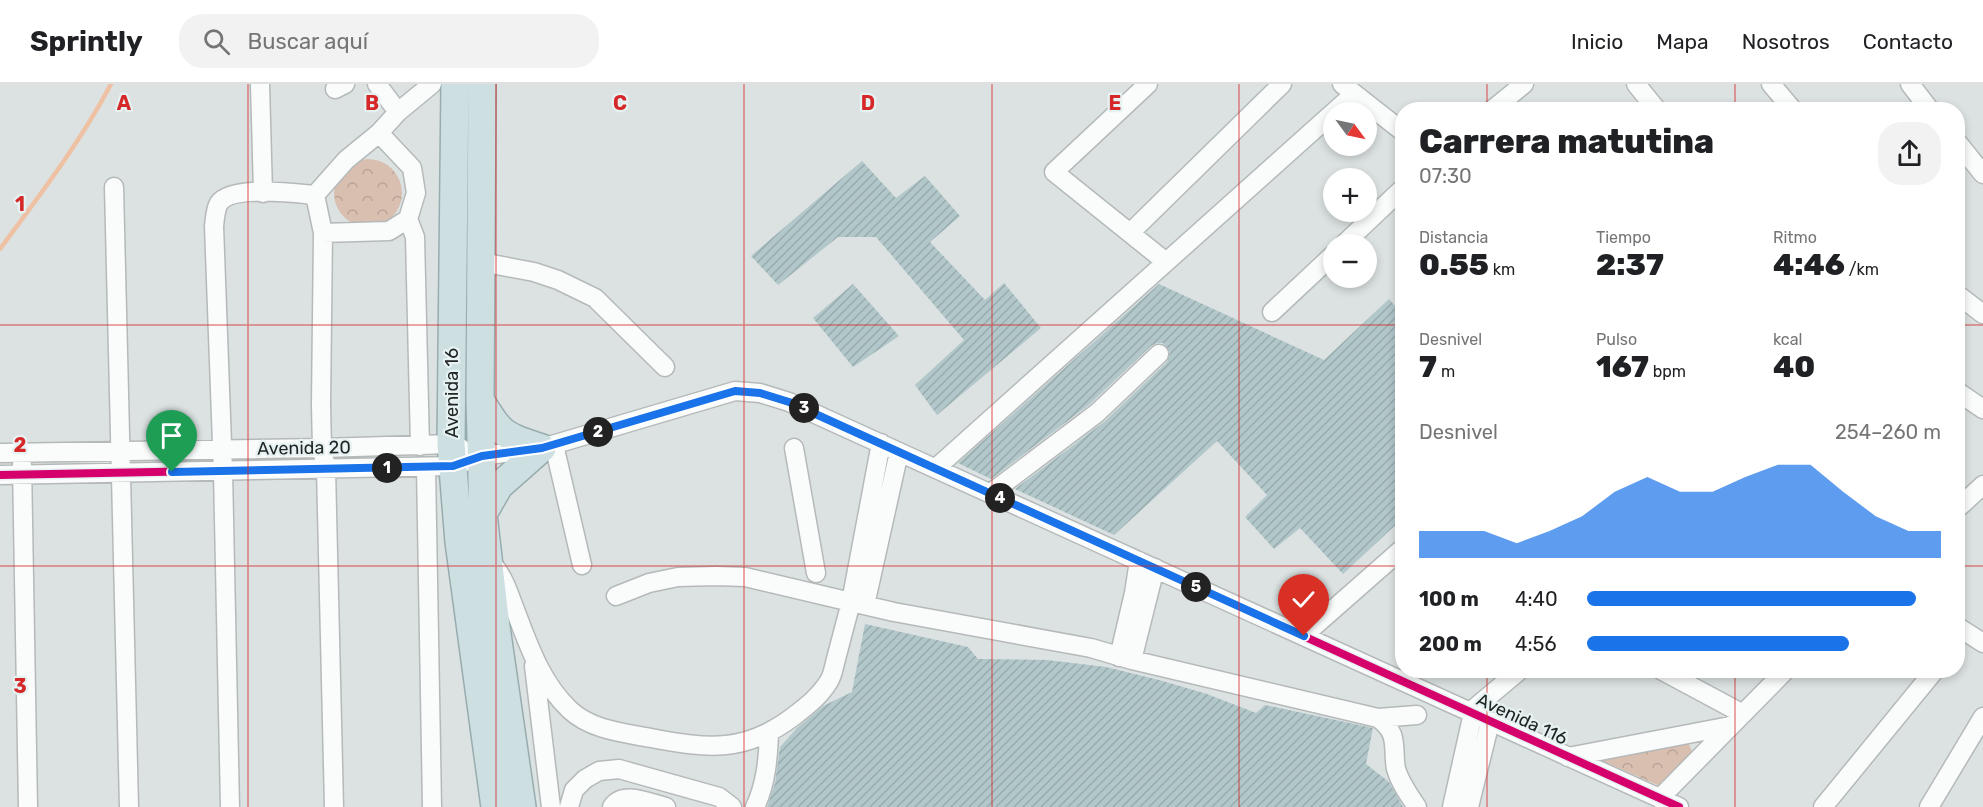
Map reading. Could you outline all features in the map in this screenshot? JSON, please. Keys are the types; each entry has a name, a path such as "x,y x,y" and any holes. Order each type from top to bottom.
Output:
{"highway":[{"name":"Avenida 16","path":"455,84 452,455 459,542 495,807"},
{"name":"Avenida 16","path":"482,84 480,399 483,514 522,807"},
{"path":"480,399 502,433 511,438 548,447"},
{"path":"483,514 499,486 548,447"}],"street":[{"path":"260,84 263,193"},
{"path":"377,84 398,112"},
{"path":"315,195 346,160 432,84"},
{"path":"1149,84 1054,172 1166,262"},
{"path":"1130,233 1282,84"},
{"path":"1636,84 1651,102"},
{"path":"1771,84 1786,102"},
{"path":"1910,84 1924,102"},
{"path":"1500,102 1514,87"},
{"path":"936,468 1166,262 1348,89 1395,126"},
{"path":"379,133 412,168 416,193 408,219 415,237 420,446"},
{"path":"1965,152 1983,174"},
{"path":"114,187 129,807"},
{"path":"230,807 223,471 214,226 216,210 220,202 232,194 315,195"},
{"path":"315,195 323,233 321,405 322,448 326,469 334,807"},
{"path":"1355,234 1395,196"},
{"path":"323,233 389,231 408,219"},
{"path":"481,262 534,272 558,280 595,298 665,368"},
{"path":"1272,312 1323,264"},
{"path":"1965,300 1983,314"},
{"path":"991,493 1097,413 1159,354"},
{"name":"Avenida 116","path":"482,456 548,447 735,391 760,393 789,402 881,443 1395,677"},
{"path":"1965,397 1983,409"},
{"path":"858,604 881,443"},
{"name":"Avenida 20","path":"0,453 420,446 452,455 482,456"},
{"path":"548,447 582,565"},
{"path":"794,448 816,573"},
{"path":"488,558 501,575 533,656 556,695 572,712 592,724 616,731 680,743 731,746 745,743 769,734 805,708 818,696 830,679 858,604 899,452"},
{"path":"22,453 28,807"},
{"name":"Avenida 20","path":"0,475 426,467 452,455"},
{"path":"426,467 432,807"},
{"path":"1965,502 1983,485"},
{"path":"1304,636 1395,555"},
{"path":"1126,659 1147,564"},
{"path":"616,596 649,583 678,578 745,577 858,604 1091,648 1126,659 1378,718 1417,715"},
{"path":"1965,636 1983,643"},
{"path":"533,656 551,807"},
{"name":"Avenida 116","path":"1397,678 1663,803 1679,807"},
{"path":"1452,807 1472,712 1511,678"},
{"path":"1674,678 1736,720"},
{"path":"1663,803 1736,720 1778,678"},
{"path":"1823,807 1928,678"},
{"path":"1929,807 1983,717"},
{"path":"1378,718 1388,725 1392,734 1396,768 1401,782 1417,807"},
{"path":"1568,757 1736,720"},
{"path":"1469,807 1490,722"},
{"path":"755,807 768,762 769,734"},
{"path":"569,807 574,790 585,779 599,771 620,769 724,804"},
{"path":"612,807 617,800 624,797 666,807"}],"green space":[{"path":"361,159 375,159 387,164 397,174 402,193 397,212 387,222 375,227 361,227 349,222 339,212 334,200 334,186 339,174 349,164"},
{"path":"1688,742 1694,756 1662,787 1593,757"}],"building":[{"path":"862,161 896,198 925,176 960,216 930,242 985,300 1004,283 1041,328 937,415 915,385 964,340 876,237 838,237 778,285 751,256"},
{"path":"853,284 899,336 853,367 813,318"},
{"path":"1159,284 1324,360 1389,299 1395,306 1395,526 1343,574 1300,528 1274,549 1245,517 1267,495 1217,441 1114,535 1015,489 1104,422 1167,362 1170,352 1163,343 1151,346 1090,404 991,479 958,463"},
{"path":"865,624 968,647 978,659 1047,660 1106,667 1207,694 1256,713 1265,705 1373,728 1366,764 1389,782 1403,807 767,807 775,783 780,747 797,728 823,706 852,692"}],"waterway":[{"path":"0,249 73,148 111,84"}],"cycle path":[{"path":"0,475 453,466 482,456 542,448 735,391 760,393 789,402 1395,678"},
{"path":"1396,678 1679,807"}],"route":[{"path":"172,472 453,466 482,456 542,448 735,391 760,393 789,402 1304,636"}]}
